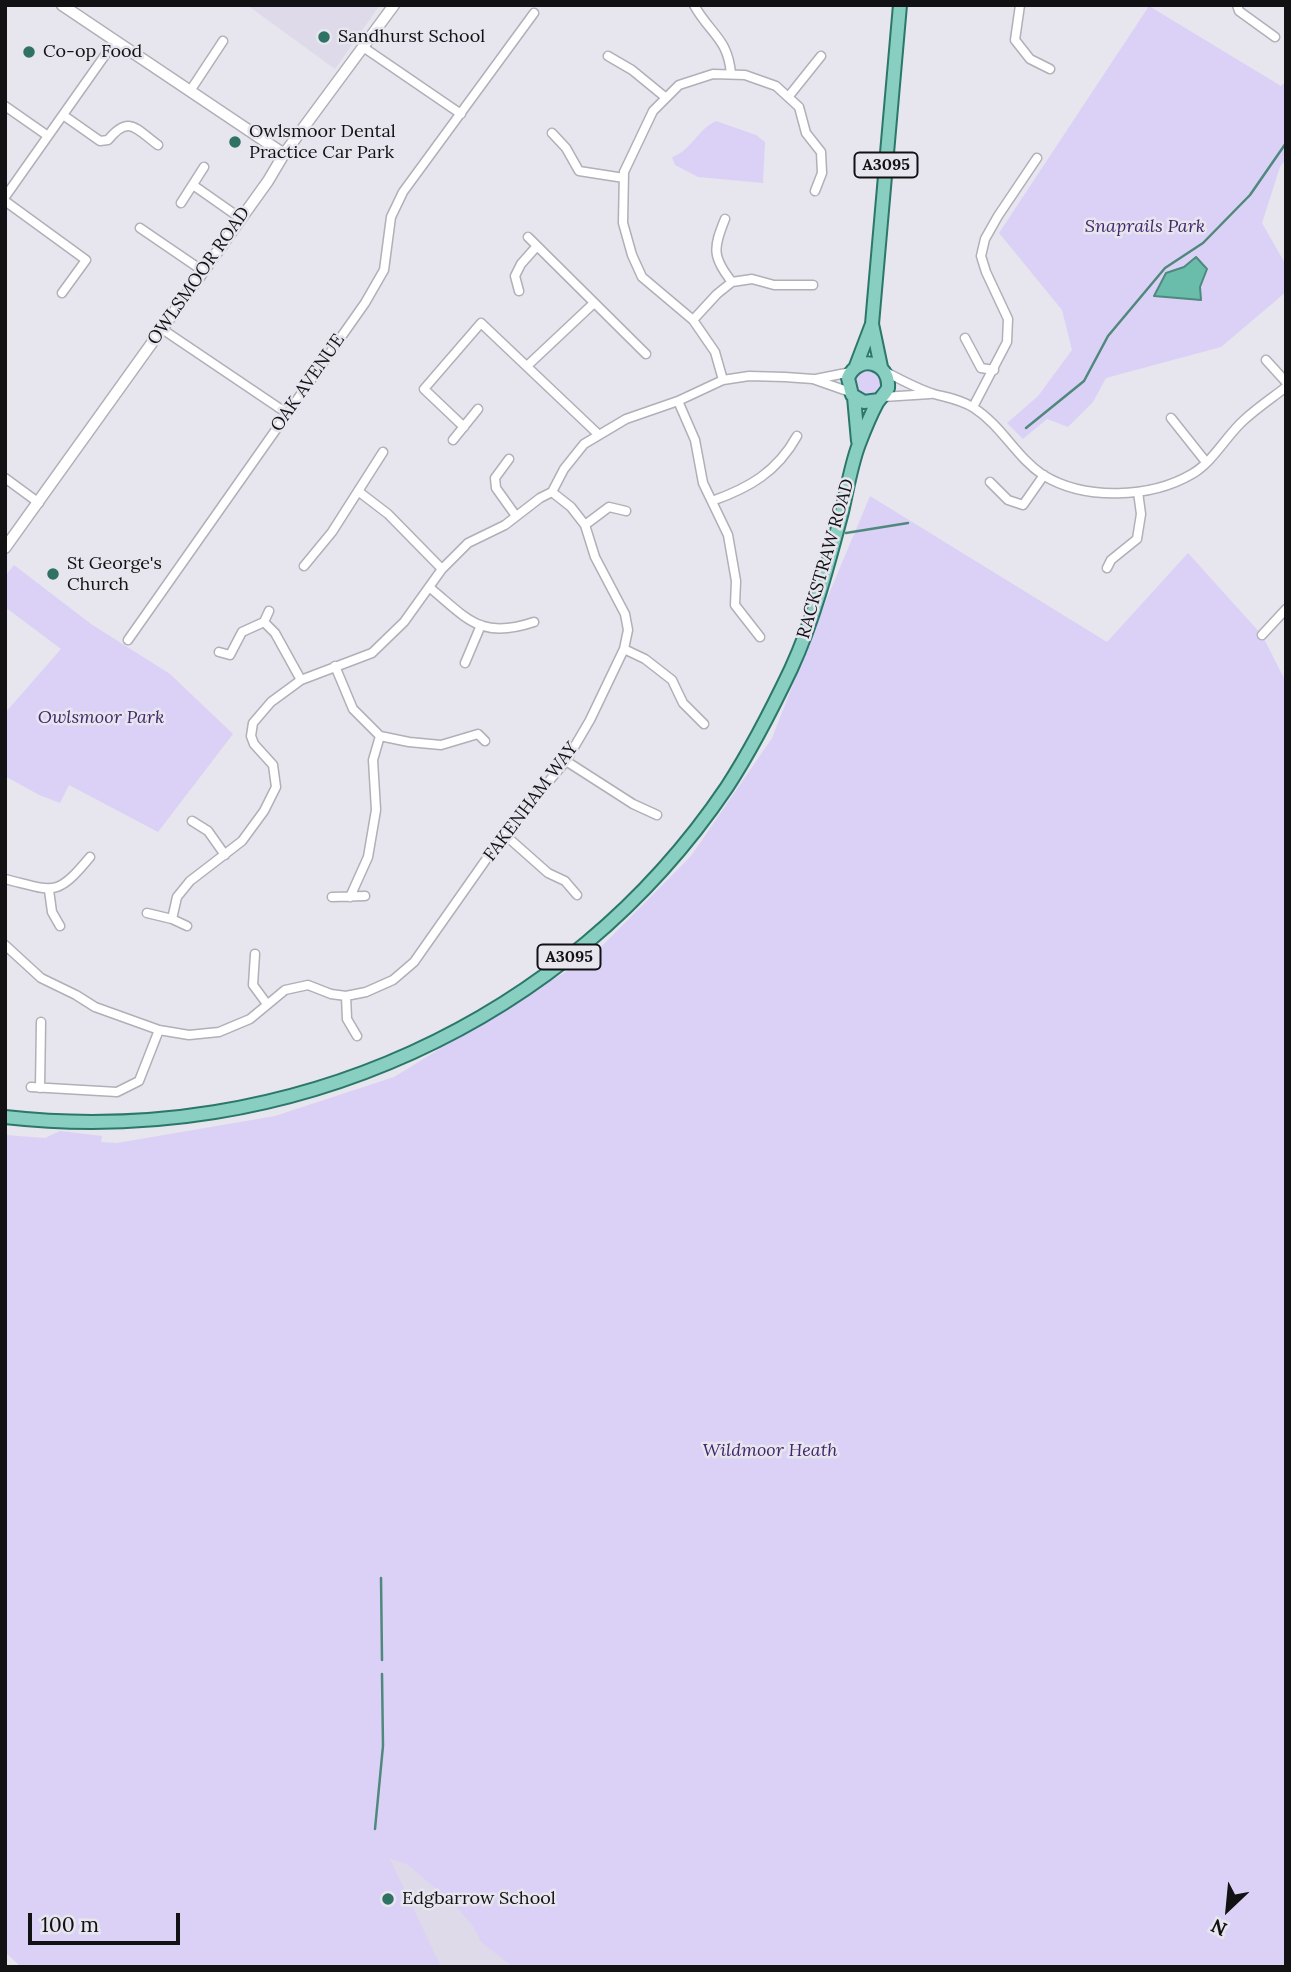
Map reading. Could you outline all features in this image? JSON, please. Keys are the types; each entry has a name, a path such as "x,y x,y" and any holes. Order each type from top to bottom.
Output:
{"main road":[{"name":"A3095","path":"854,369 872,324 900,5"},
{"name":"A3095","path":"872,324 883,369"},
{"path":"867,362 883,369 888,385 881,398 867,403 852,395 848,382 854,369 867,362"},
{"name":"RACKSTRAW ROAD","path":"852,395 858,445"},
{"name":"RACKSTRAW ROAD","path":"5,1117 62,1121 162,1120 226,1111 288,1097 370,1070 426,1046 494,1010 556,968 610,922 666,866 715,804 751,745 792,667 812,617 832,551 858,445 881,398"}],"street":[{"path":"62,5 284,154"},
{"name":"OWLSMOOR ROAD","path":"5,548 284,154 394,5"},
{"path":"694,5 703,21 730,54 731,75"},
{"path":"1020,5 1015,40 1030,59 1050,69"},
{"path":"1237,5 1239,11 1275,37"},
{"name":"OAK AVENUE","path":"128,640 365,303 384,270 391,217 403,192 534,13"},
{"path":"62,293 86,260 5,199 115,41"},
{"path":"190,91 223,41"},
{"path":"363,47 461,114"},
{"path":"608,56 646,80 665,97"},
{"path":"789,96 821,57"},
{"path":"723,380 715,352 693,320 642,277 632,255 623,223 624,172 653,111 679,85 713,74 745,75 776,86 799,107 806,133 821,152 822,173 815,191"},
{"path":"5,106 48,136"},
{"path":"63,115 100,141 108,140 125,124 158,145"},
{"path":"552,133 566,148 579,171 624,178"},
{"path":"973,407 1007,342 1008,319 981,256 985,239 1037,158"},
{"path":"181,203 204,167"},
{"path":"192,185 240,218"},
{"path":"725,219 717,238 715,252 719,265 732,282"},
{"path":"141,228 203,271"},
{"path":"528,237 646,354"},
{"path":"519,291 515,276 521,264 537,246"},
{"path":"693,320 717,293 732,282 752,279 774,285 813,285"},
{"path":"527,366 594,303"},
{"path":"464,427 424,389 481,323 598,435"},
{"path":"162,329 288,414"},
{"path":"965,338 981,368 994,370"},
{"path":"881,398 933,394 953,397 989,419 1020,455 1044,475 1079,489 1138,492 1162,489 1195,473 1243,421 1286,385 1266,360"},
{"path":"172,919 177,897 190,881 242,841 264,811 276,787 273,765 254,744 251,736 253,723 271,702 301,680 372,653 404,622 442,569 468,543 505,525 552,492 572,457 584,444 626,419 678,401 723,380 749,376 813,379 854,369"},
{"path":"883,369 933,394"},
{"path":"813,379 852,395"},
{"path":"678,401 695,440 703,482 728,535 734,560 735,605 760,637"},
{"path":"453,440 478,409"},
{"path":"1171,418 1206,461"},
{"path":"712,501 739,491 773,469 788,452 797,436"},
{"path":"304,566 320,549 383,452"},
{"path":"509,459 495,478 496,488 516,516"},
{"path":"990,482 1008,500 1023,505 1044,475"},
{"path":"5,478 39,503"},
{"path":"358,491 387,514 442,569"},
{"name":"FAKENHAM WAY","path":"346,996 366,992 393,980 414,962 504,834 566,761 590,720 624,649 628,630 625,614 595,557 585,525 571,507 552,492"},
{"path":"1107,568 1111,560 1137,539 1142,514 1138,492"},
{"path":"585,525 609,507 626,511"},
{"path":"429,587 472,622 493,630 511,630 534,622"},
{"path":"1262,635 1286,609"},
{"path":"219,652 230,655 242,632 264,622 269,611"},
{"path":"264,622 275,633 301,680"},
{"path":"465,663 481,625"},
{"path":"624,649 645,659 672,680 683,703 704,724"},
{"path":"335,667 353,709 380,736 441,745 478,734 485,741"},
{"path":"350,897 368,857 376,810 373,760 380,736"},
{"path":"566,761 608,790 657,815"},
{"path":"192,821 208,831 225,855"},
{"path":"504,834 548,873 565,881 577,895"},
{"path":"5,879 49,890 70,881 90,857"},
{"path":"49,890 52,912 60,926"},
{"path":"332,897 365,896"},
{"path":"147,913 187,926"},
{"path":"5,945 41,978 94,1007 159,1030 188,1035 219,1032 250,1019 285,990 308,985 346,996 347,1019 356,1037"},
{"path":"255,954 253,985 267,1004"},
{"path":"41,1022 35,1087 117,1091 139,1081 159,1030"}],"shaded area":[{"name":"Sandhurst School","path":"247,5 380,5 335,69"},
{"path":"1196,257 1207,269 1200,287 1201,300 1154,296 1166,273 1184,267"},
{"name":"Edgbarrow School","path":"377,1830 539,1967 260,1967"}],"green space":[{"name":"Snaprails Park","path":"1149,6 1281,86 1286,81 1286,159 1280,167 1262,223 1286,265 1286,292 1221,347 1106,378 1093,402 1068,427 1047,419 1023,439 1007,423 1038,396 1072,350 1062,310 999,233"},
{"path":"716,121 756,135 765,142 763,183 698,177 675,165 672,157 684,150 704,129"},
{"path":"868,371 877,375 881,384 877,393 868,397 859,393 855,384 859,375"},
{"name":"Wildmoor Heath","path":"870,496 1107,642 1188,553 1262,635 1286,682 1286,1967 513,1967 481,1942 473,1926 455,1905 407,1864 390,1859 441,1967 21,1967 5,1952 5,1135 45,1138 60,1131 102,1136 101,1142 117,1143 275,1116 394,1077 593,955 691,856 772,738"},
{"name":"Owlsmoor Park","path":"14,565 91,624 170,674 233,734 158,832 69,785 60,803 5,776 5,713 61,649 5,607 5,576"}],"waterway":[{"path":"1026,428 1084,381 1108,336 1165,268 1203,243 1250,195 1286,143"},
{"path":"846,533 908,523"},
{"path":"381,1578 382,1660"},
{"path":"375,1829 383,1746 382,1674"}],"place":[{"name":"Sandhurst School","path":"324,37"},
{"name":"Co-op Food","path":"29,52"},
{"name":"Owlsmoor Dental Practice Car Park","path":"235,142"},
{"name":"St George's Church","path":"53,574"},
{"name":"Edgbarrow School","path":"388,1899"}]}
